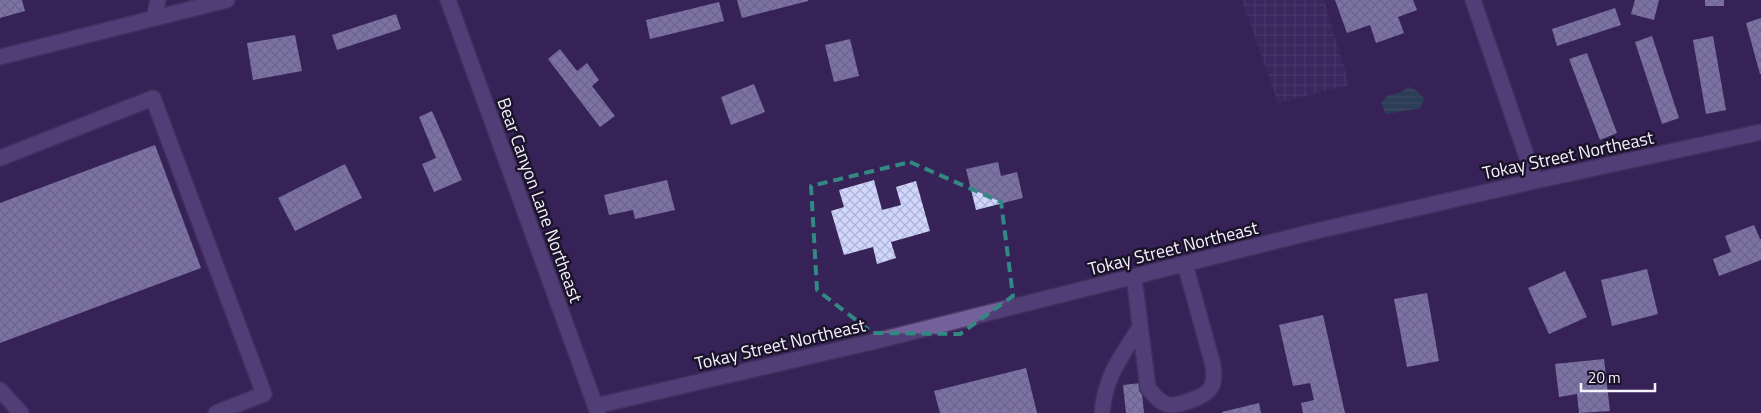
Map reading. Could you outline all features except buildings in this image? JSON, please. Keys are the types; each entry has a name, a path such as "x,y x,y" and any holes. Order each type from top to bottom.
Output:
{"street":[{"path":"154,18 158,0"},
{"path":"0,57 226,0"},
{"name":"Bear Canyon Lane Northeast","path":"448,0 597,409"},
{"path":"1473,0 1535,181"},
{"path":"0,158 153,98 264,394 216,413"},
{"name":"Tokay Street Northeast","path":"597,409 1312,232 1761,132"},
{"path":"1134,277 1148,388 1158,400 1175,408 1209,390 1214,378 1213,366 1185,264"},
{"path":"1102,413 1103,396 1112,370 1140,327"},
{"path":"0,390 21,413"}],"highlighted area":[{"path":"910,162 1001,202 1013,296 960,334 873,333 817,290 811,186"}],"shaded area":[{"path":"1242,0 1324,0 1349,85 1278,103"},
{"path":"1409,87 1417,91 1424,98 1421,108 1386,114 1381,103 1387,96 1402,92"}]}
